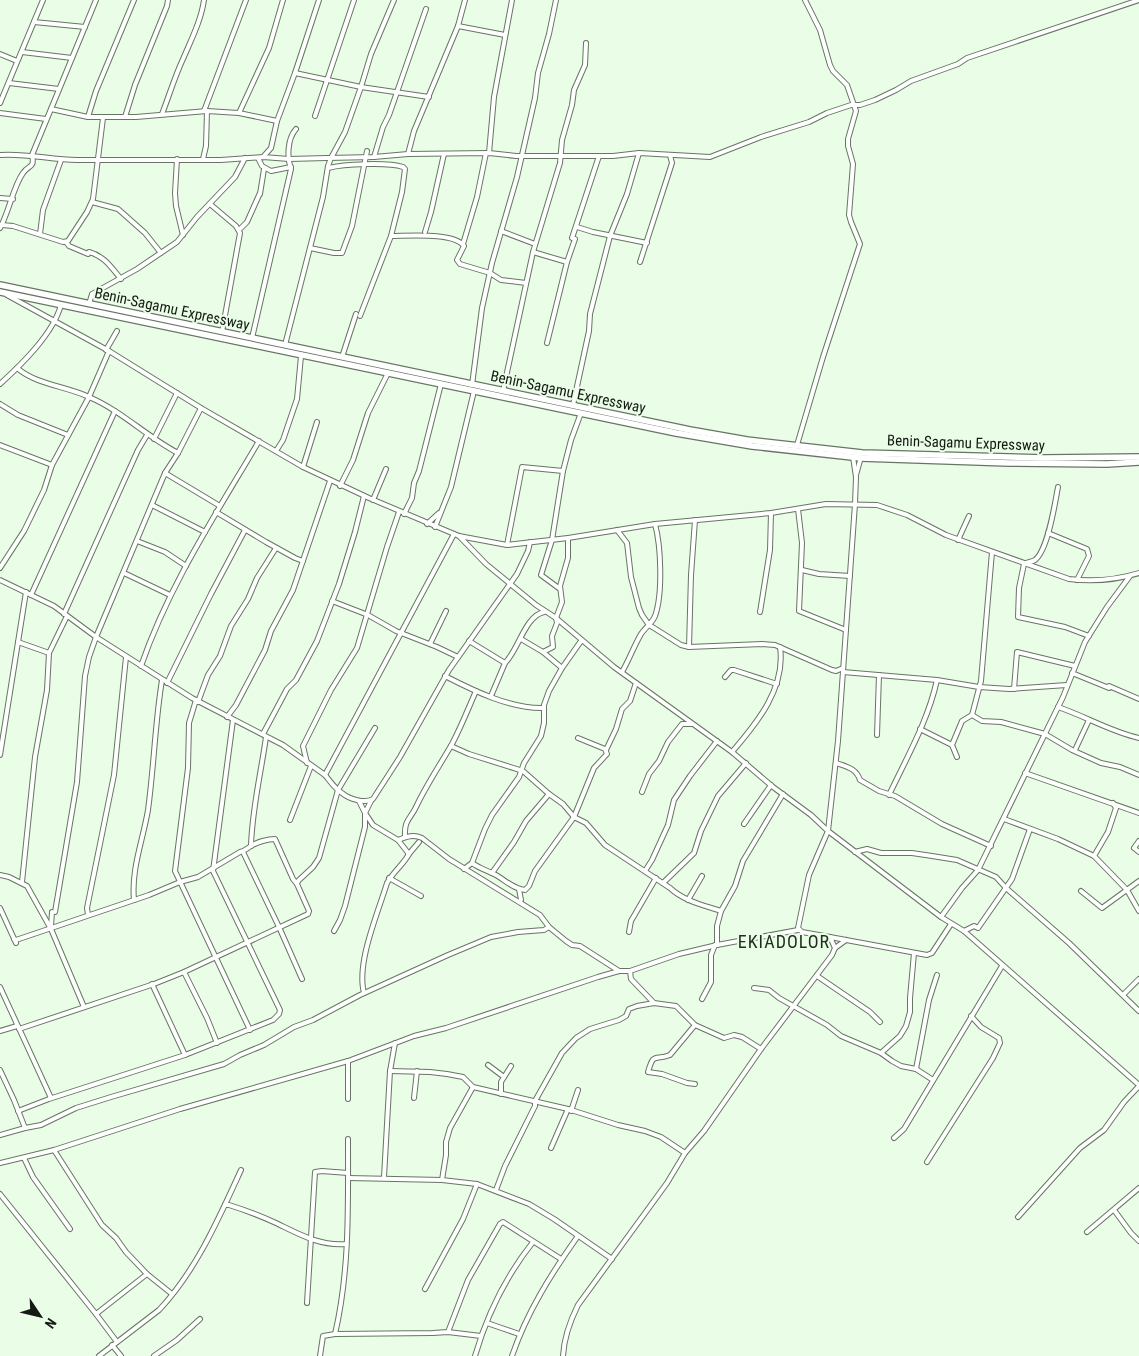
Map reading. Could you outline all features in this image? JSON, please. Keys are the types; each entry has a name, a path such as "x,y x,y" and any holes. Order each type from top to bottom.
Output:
{"highway":[{"name":"Benin-Sagamu Expressway","path":"0,285 342,357 473,388 503,391 754,441 797,445 854,455"},
{"path":"1,293 301,356 441,384 473,388 676,433 752,446 862,456 1009,464 1107,464 1139,462"},
{"name":"Benin-Sagamu Expressway","path":"862,456 1139,457"}],"street":[{"path":"0,103 43,0"},
{"path":"96,0 32,155 32,166 22,174 1,227 12,226 66,242 69,246 97,254 108,262 121,279"},
{"path":"88,117 96,91 134,0"},
{"path":"125,117 135,85 168,0"},
{"path":"162,114 182,60 192,40 203,9 204,0"},
{"path":"203,160 206,146 205,111 246,0"},
{"path":"239,113 269,48 283,0"},
{"path":"263,157 270,148 277,121 319,0"},
{"path":"315,116 354,0"},
{"path":"286,345 331,158 345,132 371,54 394,0"},
{"path":"401,166 458,26 465,0"},
{"path":"512,0 494,97 489,153 486,153 477,197 463,244 464,249 458,258 458,262 490,273 500,280 526,284"},
{"path":"435,527 451,487 473,388 482,308 501,231 517,178 535,98 538,73 556,0"},
{"path":"797,445 823,357 860,244 850,222 854,164 848,146 848,139 856,111 846,85 830,65 820,30 805,0"},
{"path":"264,169 271,171 288,164 331,158 365,158 406,154 489,153 521,156 613,156 639,152 710,157 827,114 875,100 911,81 958,64 966,58 1139,0"},
{"path":"374,157 426,9"},
{"path":"34,22 85,27"},
{"path":"458,26 505,35"},
{"path":"503,391 535,244 562,155 562,140 572,105 574,90 585,65 586,43"},
{"path":"22,52 72,58"},
{"path":"0,54 17,61"},
{"path":"295,73 361,87 429,98"},
{"path":"8,83 59,89"},
{"path":"0,88 5,90"},
{"path":"51,108 88,117 103,118 205,111 239,113 277,121"},
{"path":"0,114 46,119"},
{"path":"66,242 79,225 92,202 103,118"},
{"path":"252,338 288,164 291,135 296,129"},
{"path":"364,165 367,151"},
{"path":"356,212 367,151"},
{"path":"310,248 342,253 352,226 367,151"},
{"path":"573,405 589,331 590,314 610,236 627,194 639,152"},
{"path":"425,232 444,154"},
{"path":"0,155 32,155 61,160 203,160 263,157 288,164"},
{"path":"640,262 672,163 670,155"},
{"path":"547,343 573,238 599,156"},
{"path":"89,304 92,294 121,279 177,242 197,217 235,177 245,158"},
{"path":"258,158 264,169 258,201"},
{"path":"344,166 346,158"},
{"path":"364,165 365,158"},
{"path":"178,159 175,193 183,235"},
{"path":"40,234 40,221 43,210 61,160"},
{"path":"328,168 391,164 405,169 402,192 391,236 342,357"},
{"path":"239,230 247,222 260,193"},
{"path":"0,198 13,199"},
{"path":"92,202 120,211 146,233 161,253"},
{"path":"210,204 239,230 240,236 222,332"},
{"path":"577,227 647,243"},
{"path":"501,231 535,244"},
{"path":"391,236 419,237 432,235 463,244"},
{"path":"533,252 567,262"},
{"path":"1,293 55,320 108,350 201,408 303,467 340,486 456,535 506,545 568,538 655,524 771,513 826,504 877,505 907,515 946,536 1069,579 1105,580 1139,573"},
{"path":"0,384 17,368 55,320 61,305"},
{"path":"0,568 24,531 44,490 52,466 89,397 117,331"},
{"path":"276,451 284,440 297,399 301,356"},
{"path":"17,368 35,379 89,397 115,411 147,435 178,453"},
{"path":"340,486 353,460 368,413 388,373"},
{"path":"404,514 412,498 414,483 419,471 441,384"},
{"path":"154,439 177,393"},
{"path":"0,404 18,415 68,435"},
{"path":"50,929 77,782 85,676 89,657 165,474 201,408"},
{"path":"31,595 115,411"},
{"path":"560,589 541,575 552,540 563,471 571,440 581,413"},
{"path":"303,467 317,422"},
{"path":"22,882 35,757 47,690 49,653 138,450 147,435"},
{"path":"141,666 170,595 216,512 259,441"},
{"path":"0,444 52,466"},
{"path":"798,930 809,875 828,831 836,764 855,504 856,477 854,455"},
{"path":"856,477 862,456"},
{"path":"506,545 522,468 563,471"},
{"path":"373,500 386,469"},
{"path":"165,474 220,506"},
{"path":"227,717 236,705 265,650 271,631 293,590 330,481"},
{"path":"1024,564 1037,558 1048,533 1058,487"},
{"path":"251,846 252,820 259,785 264,735 287,689 296,680 317,641 353,539 364,496"},
{"path":"152,505 205,532"},
{"path":"798,509 802,543 799,611 846,630"},
{"path":"427,524 440,511"},
{"path":"216,512 276,548 303,561"},
{"path":"295,753 303,746 331,690 357,648 386,548 399,512"},
{"path":"760,612 770,550 771,513"},
{"path":"958,540 969,516"},
{"path":"689,647 695,520"},
{"path":"622,672 637,642 655,618 658,606 659,540 655,524"},
{"path":"168,683 211,594 245,530"},
{"path":"617,530 627,543 631,577 639,608 649,625 681,645 689,647 762,644 780,647 836,671 843,670 937,680 979,687 1014,689 1067,686"},
{"path":"1048,533 1086,549 1090,556 1077,580"},
{"path":"456,535 486,564 544,612 556,618 581,641 692,724 717,740 855,852 941,917 964,931 1139,1086 1124,1102 1104,1130 1080,1148 1018,1216"},
{"path":"325,775 456,535"},
{"path":"543,652 552,648 552,636 562,602 560,589 568,552 568,538"},
{"path":"137,541 165,552 186,566"},
{"path":"334,931 345,906 364,827 365,813 370,801 400,757 445,676 523,562 530,542"},
{"path":"250,1030 175,871 188,768 189,723 208,675 220,656 230,626 248,599 257,578 276,548"},
{"path":"952,745 962,721 972,715 982,681 992,552"},
{"path":"1024,564 1019,588 1018,617 1065,628 1089,636"},
{"path":"802,570 819,574 850,576"},
{"path":"124,572 170,595"},
{"path":"941,917 982,863 1058,707 1089,636 1130,576"},
{"path":"0,580 42,599 162,680 197,701 295,753 325,775 342,794 359,801 370,801"},
{"path":"0,755 26,592"},
{"path":"332,601 368,615 401,633 458,657"},
{"path":"430,644 446,612"},
{"path":"491,696 506,662 522,639 530,621 537,614 544,612"},
{"path":"522,639 543,652 562,668"},
{"path":"464,868 472,863 492,815 522,770 524,763 540,736 544,723 544,705 562,668 581,641"},
{"path":"18,642 49,653"},
{"path":"469,642 506,662"},
{"path":"732,752 748,733 776,689 782,657 780,647"},
{"path":"1014,689 1017,652 1075,666"},
{"path":"88,915 87,908 114,775 126,657"},
{"path":"725,677 731,670 734,670 777,684"},
{"path":"1072,673 1139,697"},
{"path":"877,735 879,675"},
{"path":"445,676 499,700 544,708"},
{"path":"134,900 134,878 148,810 156,718 162,680"},
{"path":"889,795 932,702 937,680"},
{"path":"472,863 519,889 525,890 529,886 535,871 574,817 591,774 604,758 622,710 630,701 636,683"},
{"path":"405,836 404,827 406,821 417,806 425,788 451,746 476,691"},
{"path":"1058,707 1122,734 1139,738"},
{"path":"972,715 982,721 1001,722 1045,734 1101,763 1120,767 1139,775"},
{"path":"18,1111 51,1098 185,1055 273,1020 279,1014 280,1010 212,869 233,720"},
{"path":"1075,750 1089,720"},
{"path":"642,792 649,774 660,761 665,748 677,728 682,724 692,724"},
{"path":"297,884 319,858 338,790 375,728"},
{"path":"920,729 952,745 957,757"},
{"path":"889,789 920,729"},
{"path":"578,738 606,750"},
{"path":"646,871 668,825 674,800 717,740"},
{"path":"290,820 309,764 303,746"},
{"path":"451,746 468,754 522,770 548,794 563,804 574,817 586,823 606,845 688,900 721,911"},
{"path":"663,883 694,853 701,831 718,796 746,763"},
{"path":"836,764 853,769 858,774 860,780 889,795 895,796 942,824 991,846"},
{"path":"1025,773 1139,813"},
{"path":"744,824 771,785"},
{"path":"492,873 526,821 548,794"},
{"path":"702,999 711,982 711,955 716,945 721,911 735,886 744,861 783,794"},
{"path":"359,801 365,813 374,824 398,840 407,850 408,854"},
{"path":"1094,856 1108,832 1116,808 1113,803"},
{"path":"1004,820 1081,849 1094,856 1127,890 1139,911"},
{"path":"964,931 974,926 978,928 1012,879 1030,829"},
{"path":"398,840 405,836 418,836 422,838 464,868 540,915 548,927 566,941 572,945 580,946 619,972"},
{"path":"0,908 15,941 180,882 198,878 251,846 275,839 311,918"},
{"path":"1139,841 1134,848 1139,852"},
{"path":"364,993 361,983 370,935 389,878 406,860 408,854 419,842"},
{"path":"855,852 867,849 881,853 912,853 957,860 996,877 1069,943 1139,1011"},
{"path":"243,852 302,979"},
{"path":"982,863 986,872"},
{"path":"0,876 22,882 27,886 50,929 84,1006"},
{"path":"688,900 702,876"},
{"path":"389,878 421,896"},
{"path":"630,932 630,920 656,878"},
{"path":"1081,891 1102,908 1139,881"},
{"path":"519,889 520,900"},
{"path":"0,1030 18,1027 184,972 304,917 309,911"},
{"path":"0,1163 54,1150 216,1098 348,1061 395,1043 619,972 630,971 661,959 716,945 798,930 927,955 932,953 951,924"},
{"path":"0,1136 41,1125 76,1108 224,1064 364,993 448,955 491,938 518,932 544,930 548,927"},
{"path":"830,937 835,948"},
{"path":"563,1356 566,1333 578,1306 667,1183 685,1153 704,1131 761,1049 817,976 835,948 846,940"},
{"path":"881,1053 900,1036 906,1026 910,1012 914,953"},
{"path":"894,1138 904,1129 1002,966"},
{"path":"630,971 631,979 654,1003"},
{"path":"184,972 217,1042"},
{"path":"916,1069 929,1000 937,975"},
{"path":"817,976 870,1012 880,1022"},
{"path":"1123,995 1139,979"},
{"path":"152,984 185,1055"},
{"path":"0,987 51,1098"},
{"path":"754,988 769,990 779,998 827,1025 841,1036 881,1053 892,1062 901,1066 916,1069 933,1080"},
{"path":"496,1190 505,1166 535,1106 535,1101 562,1053 583,1032 619,1020 626,1016 629,1009 654,1003 676,1006 695,1025 724,1038 734,1035 742,1037 761,1049"},
{"path":"927,1162 1000,1043 999,1038 981,1026 971,1016"},
{"path":"695,1025 670,1055 656,1056 652,1060 648,1072 662,1074 695,1084"},
{"path":"384,1177 390,1071 395,1043"},
{"path":"348,1061 348,1099"},
{"path":"488,1065 504,1077"},
{"path":"501,1094 501,1082 511,1066"},
{"path":"0,1070 25,1128"},
{"path":"390,1071 418,1071 463,1077 473,1087 535,1101 644,1131 661,1137 685,1153"},
{"path":"414,1098 418,1071"},
{"path":"442,1180 446,1142 450,1128 473,1087"},
{"path":"551,1148 578,1090"},
{"path":"334,1334 344,1288 348,1139"},
{"path":"54,1150 102,1225 116,1238 126,1252 147,1274 172,1294"},
{"path":"24,1158 33,1177 70,1229"},
{"path":"99,1356 159,1310 182,1281 225,1205 241,1170"},
{"path":"307,1303 315,1172 322,1171 348,1176 442,1180 477,1184 529,1204 554,1218 612,1259"},
{"path":"425,1289 463,1219 477,1184"},
{"path":"1087,1232 1139,1188"},
{"path":"0,1194 117,1342"},
{"path":"225,1205 253,1213 310,1240 333,1245 346,1244"},
{"path":"1114,1210 1139,1241"},
{"path":"448,1332 468,1280 500,1224 503,1222 561,1259"},
{"path":"512,1356 519,1334 539,1294 578,1236"},
{"path":"475,1356 495,1303 511,1273 533,1242"},
{"path":"96,1314 147,1274"},
{"path":"154,1356 177,1340 200,1319"},
{"path":"487,1323 519,1334"},
{"path":"320,1356 323,1336 334,1334 433,1334 448,1332 481,1336"},
{"path":"112,1346 121,1356"}],"district":[{"name":"EKIADOLOR","path":"784,942"}]}
